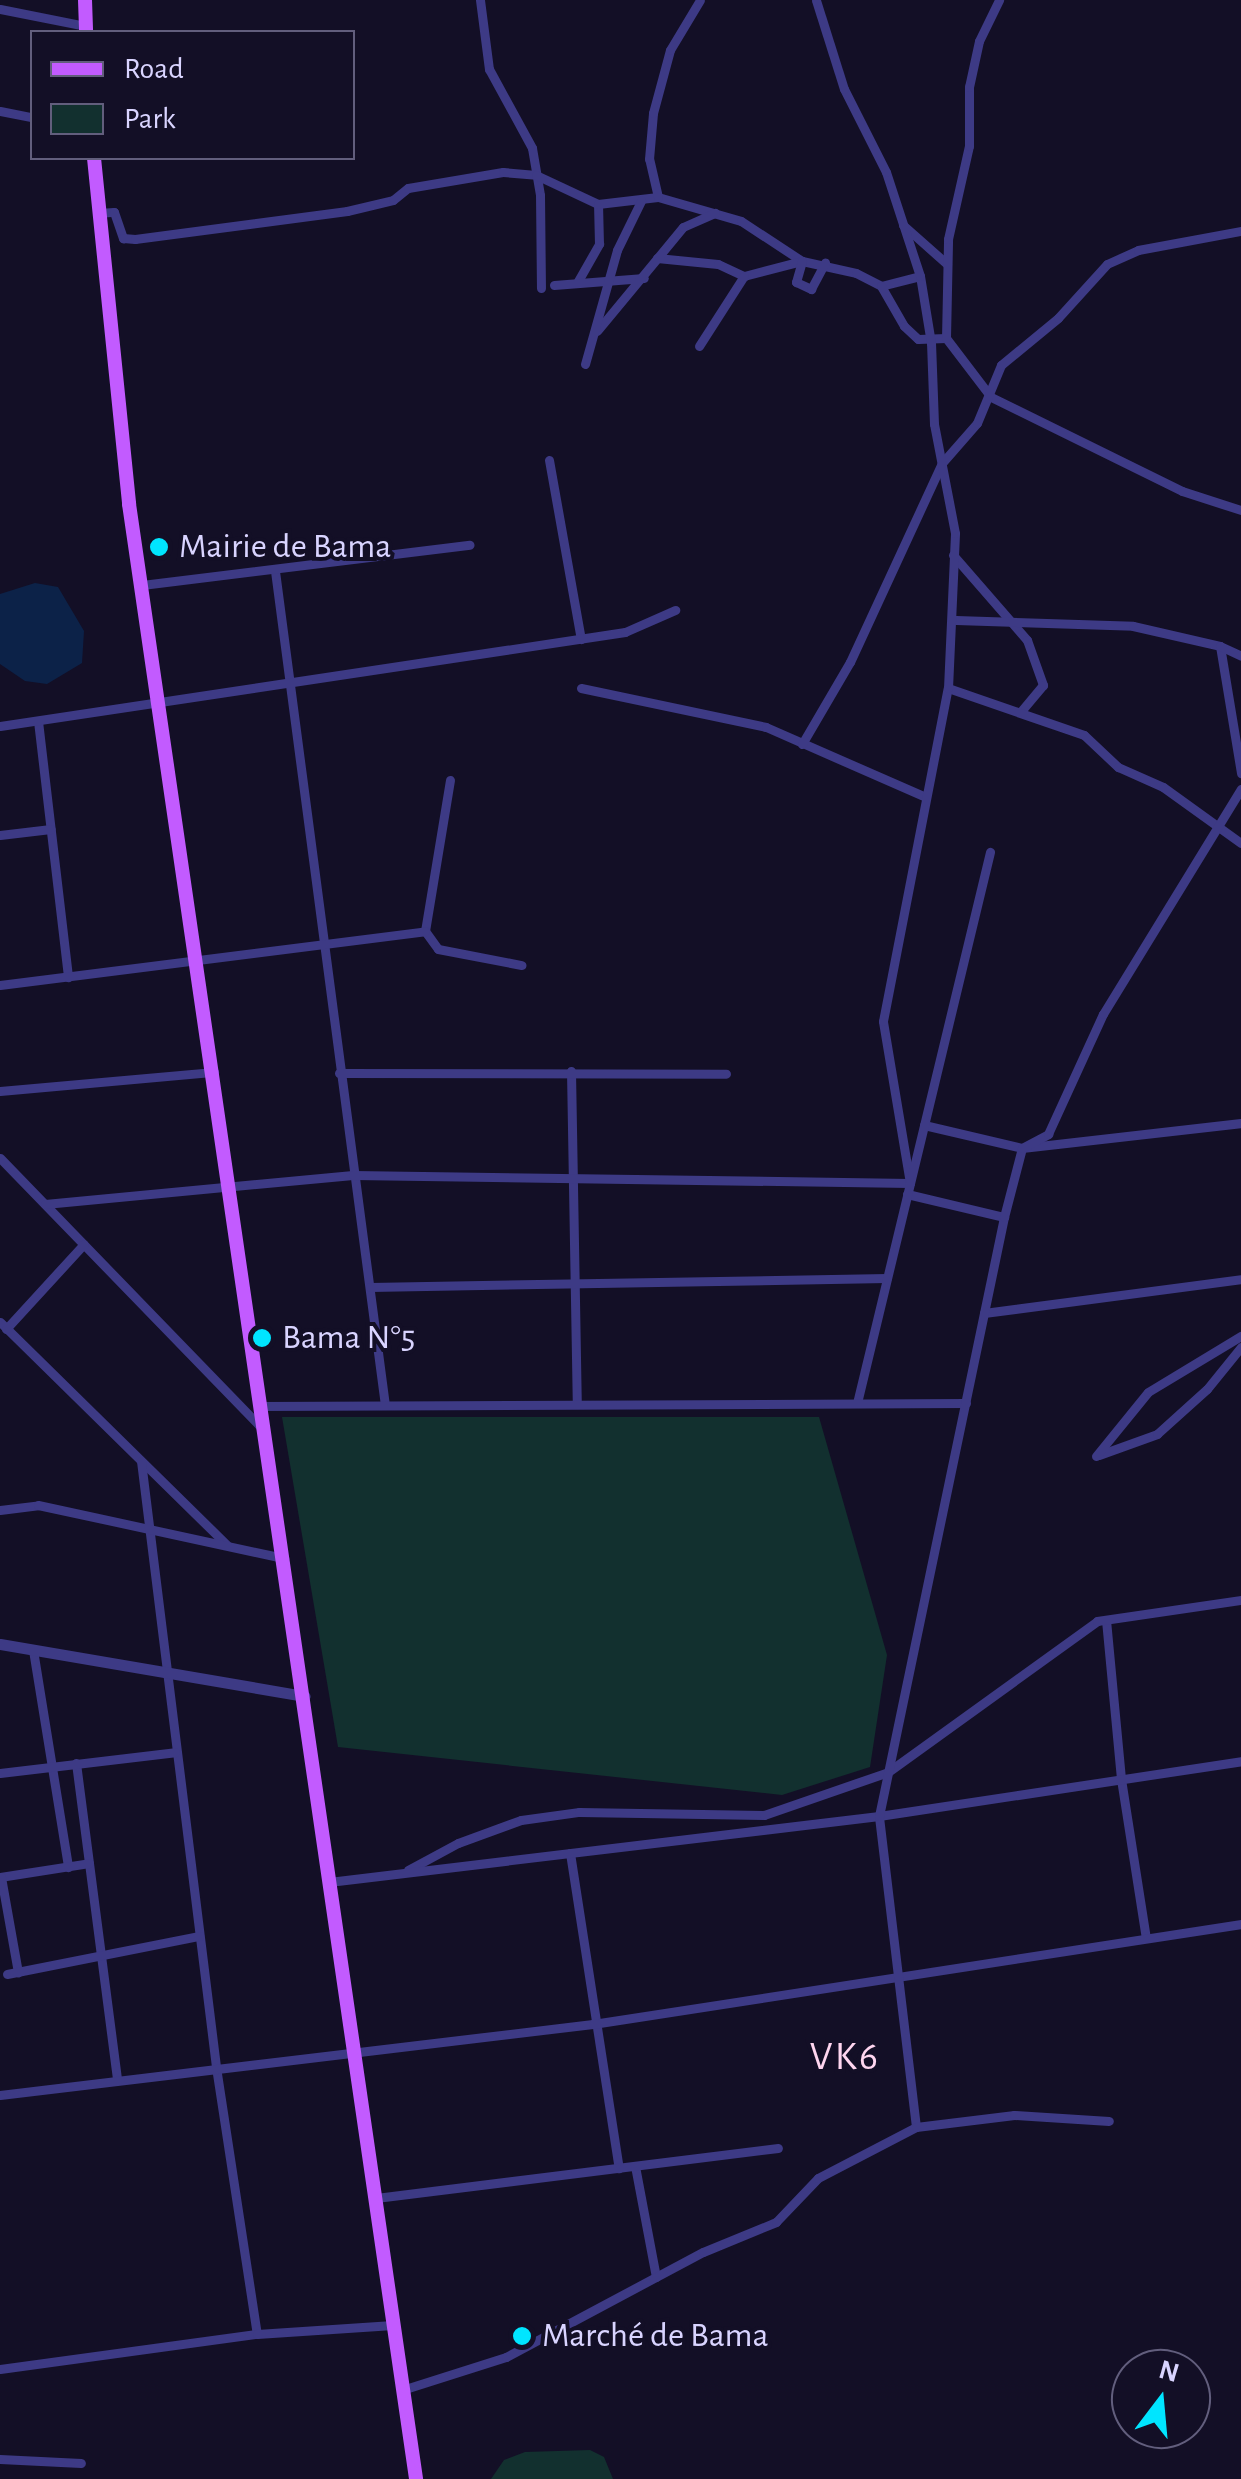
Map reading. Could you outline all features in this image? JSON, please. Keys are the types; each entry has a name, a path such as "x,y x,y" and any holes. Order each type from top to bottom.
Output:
{"main road":[{"path":"85,0 86,30"},
{"path":"94,160 142,585 231,1186 259,1406 306,1696 329,1882 416,2479"}],"street":[{"path":"480,0 489,69 526,136 536,175 541,288"},
{"path":"658,198 648,159 653,113 670,50 700,0"},
{"path":"816,0 844,89 886,172 920,276 931,343 953,554 956,620 948,688 923,796 883,1021 908,1189"},
{"path":"999,0 979,40 969,87 969,146 947,264 946,338 991,397 1182,491 1241,510"},
{"path":"0,8 86,30"},
{"path":"0,111 30,117"},
{"path":"98,213 114,212 124,238 135,239 347,211 392,200 408,188 478,174 536,175 598,204 658,198 715,213 756,228 802,261"},
{"path":"585,364 610,280 641,201"},
{"path":"578,281 599,244 598,204"},
{"path":"596,333 682,227 715,213"},
{"path":"903,226 947,264"},
{"path":"802,744 850,662 942,463 991,397 1002,365 1058,318 1106,264 1138,250 1241,231"},
{"path":"658,258 718,264 744,276 802,261 825,263 881,286 920,276"},
{"path":"802,261 796,282 811,289 825,263"},
{"path":"699,346 744,276"},
{"path":"554,284 644,278"},
{"path":"881,286 904,326 931,343"},
{"path":"931,343 946,338"},
{"path":"549,460 582,639"},
{"path":"142,585 470,544"},
{"path":"953,554 1027,640 1043,685 1020,712"},
{"path":"274,571 385,1405"},
{"path":"0,726 625,632 675,610"},
{"path":"956,620 1133,626 1220,646 1241,656"},
{"path":"1220,646 1241,773"},
{"path":"581,688 708,712 802,744 923,796"},
{"path":"948,688 976,702 1020,712 1084,735 1118,767 1241,843"},
{"path":"38,721 68,978"},
{"path":"450,780 425,931 438,949 521,964"},
{"path":"916,2127 879,1816 1004,1217 1022,1148 1048,1134 1103,1014 1222,828 1241,789"},
{"path":"1228,816 1241,824"},
{"path":"0,835 50,828"},
{"path":"856,1403 990,852"},
{"path":"0,985 198,963 425,931"},
{"path":"571,1071 576,1404"},
{"path":"0,1091 214,1072"},
{"path":"340,1073 726,1074"},
{"path":"924,1125 1022,1148 1241,1123"},
{"path":"0,1158 264,1430"},
{"path":"44,1204 353,1175 908,1189 1004,1217"},
{"path":"84,1244 3,1326 226,1545"},
{"path":"370,1287 575,1280 887,1278"},
{"path":"984,1314 1241,1278"},
{"path":"1241,1336 1148,1392 1096,1456 1157,1434 1207,1389 1241,1346"},
{"path":"259,1406 966,1403"},
{"path":"141,1461 174,1752 257,2334"},
{"path":"0,1510 38,1505 284,1558"},
{"path":"404,1873 458,1843 521,1820 579,1812 764,1815 888,1772 1106,1620 1241,1600"},
{"path":"1106,1620 1120,1779 1146,1938"},
{"path":"0,1644 306,1696"},
{"path":"33,1650 68,1866"},
{"path":"0,1773 174,1752"},
{"path":"329,1882 879,1816 1241,1760"},
{"path":"76,1763 117,2080"},
{"path":"570,1853 593,2024 618,2168"},
{"path":"89,1863 1,1877 12,1973 199,1936"},
{"path":"0,2095 593,2024 900,1973 1241,1924"},
{"path":"402,2390 506,2356 656,2277 776,2222 818,2178 916,2127 1014,2115 1109,2121"},
{"path":"376,2198 778,2148"},
{"path":"635,2166 656,2277"},
{"path":"0,2368 257,2334 394,2325"},
{"path":"0,2460 81,2463"}],"green space":[{"path":"282,1417 819,1417 887,1655 870,1767 782,1795 338,1747"},
{"path":"590,2450 604,2457 613,2479 491,2479 504,2460 525,2452"}],"water":[{"path":"35,583 58,587 84,631 82,663 47,684 25,681 0,664 0,594"}],"place":[{"name":"Mairie de Bama","path":"159,547"},
{"name":"Bama N°5","path":"262,1338"},
{"name":"Marché de Bama","path":"522,2336"}],"district":[{"name":"VK6","path":"845,2057"}]}
